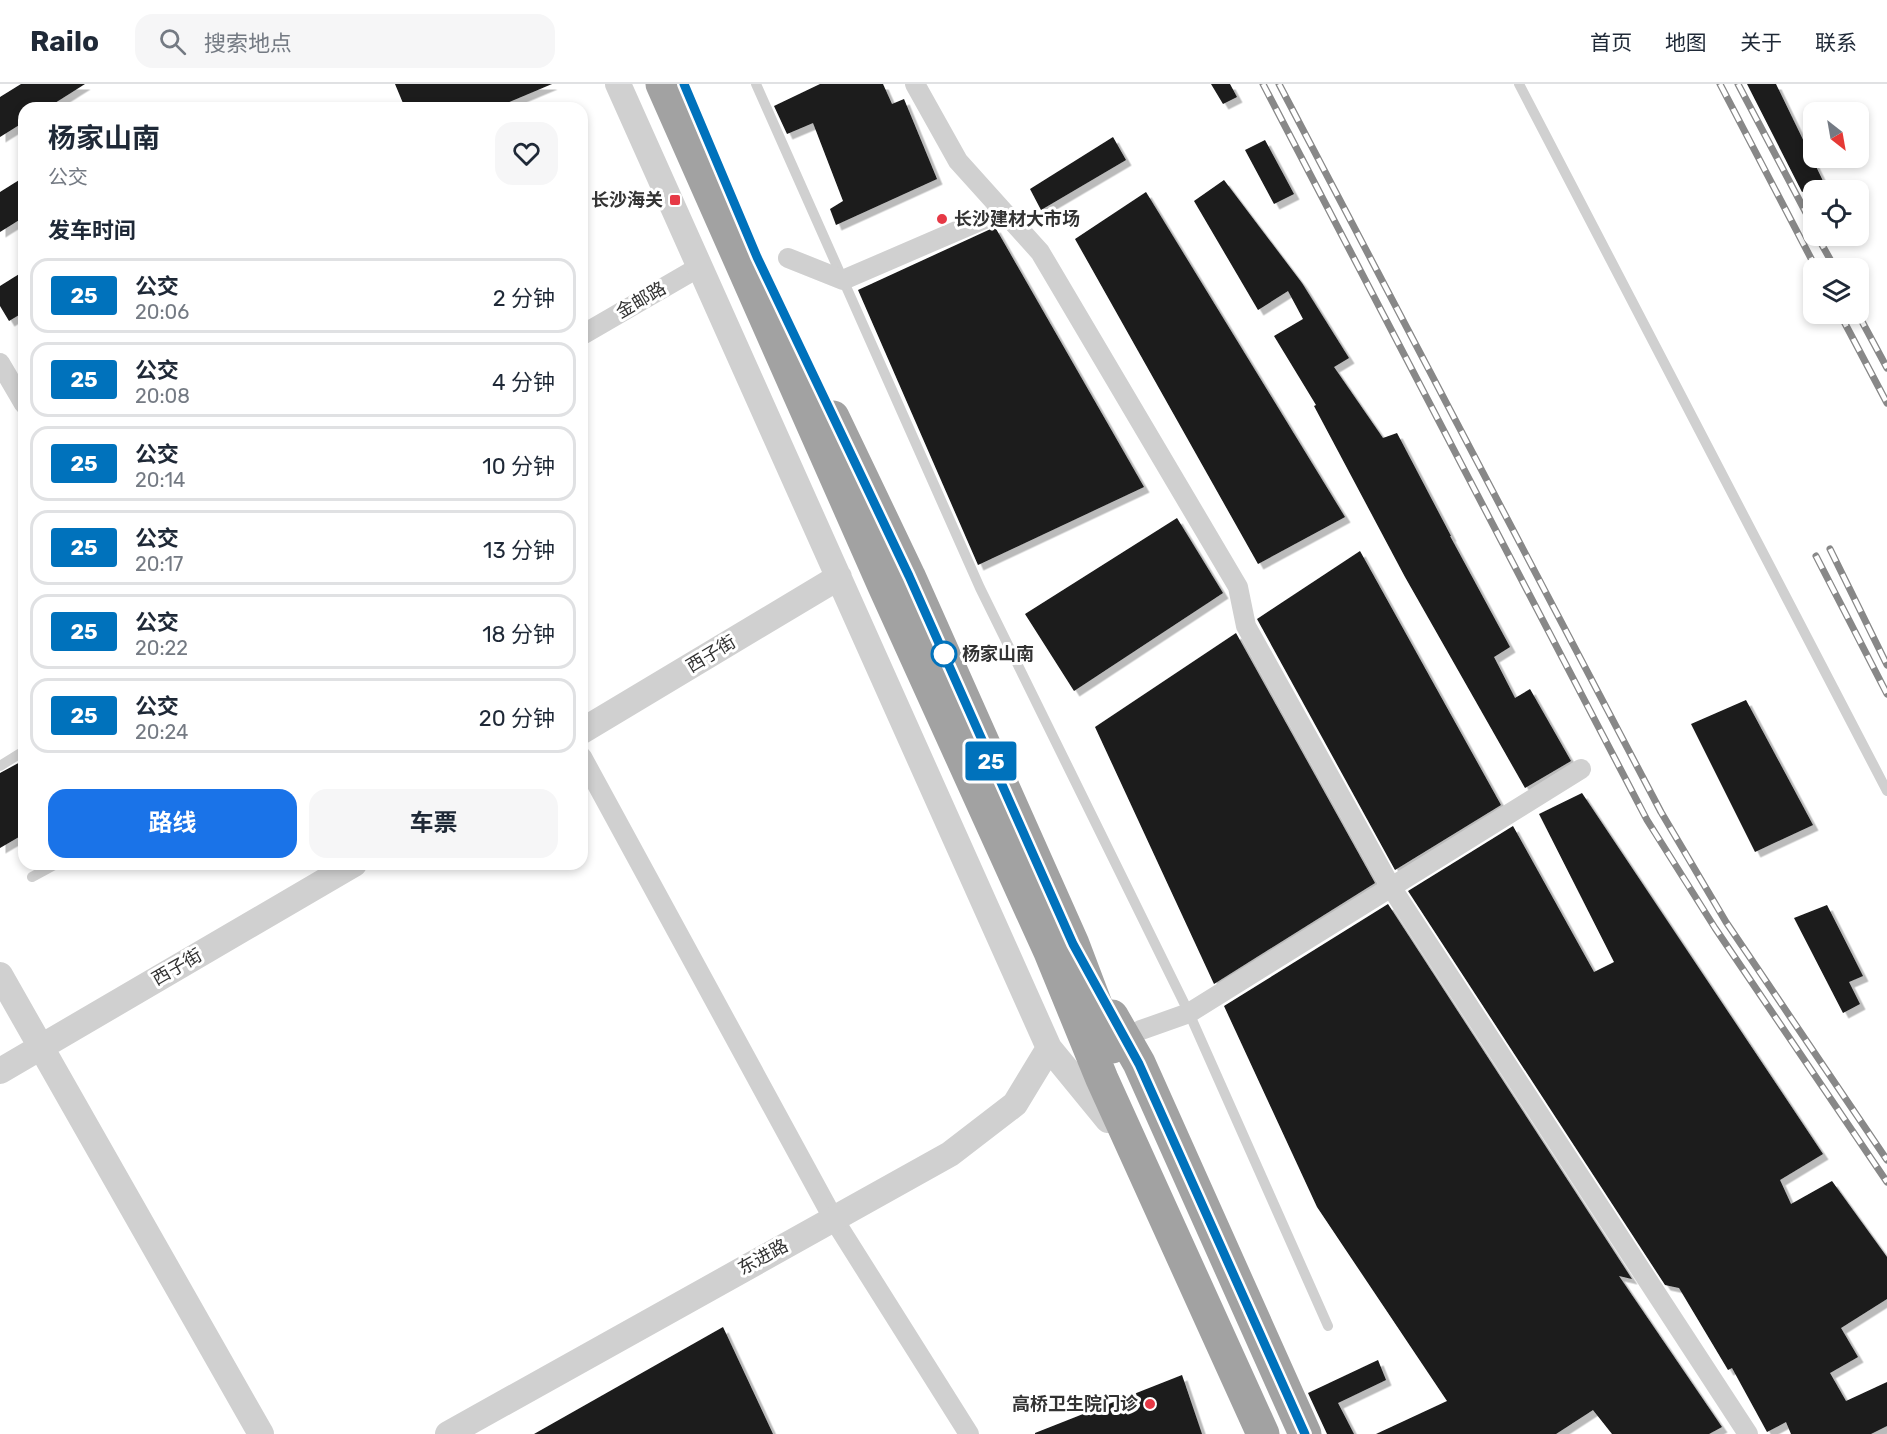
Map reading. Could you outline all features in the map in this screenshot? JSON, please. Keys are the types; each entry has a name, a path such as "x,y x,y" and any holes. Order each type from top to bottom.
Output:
{"highway":[{"path":"662,84 884,586 1115,1062 1284,1434"},
{"path":"684,84 757,257 909,576 1061,948 1115,1062 1263,1434"},
{"path":"1061,948 1108,1120 1247,1434"},
{"path":"1115,1062 1144,1074 1305,1434"}],"street":[{"path":"618,84 1049,1048 1108,1120"},
{"path":"915,84 958,161 1040,252 1238,587 1246,626 1391,886 1748,1434"},
{"path":"788,258 843,280 1003,211"},
{"name":"金邮路","path":"588,332 701,266"},
{"path":"0,363 18,394"},
{"name":"西子街","path":"588,726 839,577"},
{"path":"588,768 833,1218 969,1434"},
{"path":"1115,1062 1141,1030 1190,1012 1581,769"},
{"name":"西子街","path":"0,1071 344,870"},
{"path":"0,975 261,1434"},
{"name":"东进路","path":"448,1434 950,1154 1015,1104 1049,1048"}],"lane":[{"path":"756,84 980,588 1190,1012 1328,1326"},
{"path":"1520,84 1887,791"},
{"path":"0,766 18,755"},
{"path":"32,877 45,870"}],"building":[{"path":"21,84 85,84 56,102 18,102 18,126 0,137 0,97"},
{"path":"395,84 552,84 509,102 402,102"},
{"path":"820,84 883,84 892,104 904,99 937,179 836,225 830,209 843,201 813,123 787,134 774,106"},
{"path":"1211,84 1230,84 1237,97 1223,104"},
{"path":"1747,84 1776,84 1803,140 1803,168 1817,168 1823,180 1803,180 1802,192"},
{"path":"1113,137 1126,160 1041,210 1030,189"},
{"path":"1265,140 1294,194 1274,204 1245,150"},
{"path":"1224,180 1302,283 1349,358 1334,367 1383,438 1397,433 1510,647 1494,657 1515,698 1530,689 1571,761 1525,788 1405,577 1314,406 1316,405 1274,336 1303,319 1288,291 1258,310 1194,201"},
{"path":"18,181 18,221 0,232 0,192"},
{"path":"1146,192 1345,517 1258,564 1075,239"},
{"path":"995,227 1144,487 978,565 858,290"},
{"path":"18,275 18,316 9,321 0,306 0,286"},
{"path":"1177,518 1223,593 1074,691 1025,614"},
{"path":"1360,551 1501,805 1395,870 1257,619"},
{"path":"1236,633 1375,883 1214,984 1095,727"},
{"path":"1746,700 1813,825 1755,852 1691,724"},
{"path":"18,763 18,838 0,848 0,773"},
{"path":"1582,793 1823,1154 1780,1180 1791,1204 1832,1181 1887,1257 1887,1299 1841,1328 1858,1357 1830,1373 1846,1401 1887,1382 1887,1426 1871,1434 1791,1434 1786,1422 1767,1432 1732,1368 1728,1370 1679,1288 1665,1285 1408,891 1513,826 1594,972 1614,962 1539,814"},
{"path":"1388,904 1632,1279 1619,1276 1722,1427 1709,1434 1612,1434 1593,1410 1556,1434 1376,1434 1447,1401 1317,1207 1224,1006"},
{"path":"1827,905 1863,976 1849,982 1860,1004 1843,1013 1794,918"},
{"path":"723,1327 773,1434 534,1434"},
{"path":"1378,1360 1386,1380 1338,1403 1354,1434 1327,1434 1308,1393"},
{"name":"高桥卫生院门诊","path":"1182,1375 1202,1434 1035,1434 1035,1433"}],"railway":[{"path":"1263,84 1647,820 1715,928 1887,1182"},
{"path":"1279,84 1661,812 1726,922 1887,1160"},
{"path":"1720,84 1811,258"},
{"path":"1738,84 1803,207"},
{"path":"1823,246 1829,258"},
{"path":"1845,324 1887,403"},
{"path":"1863,324 1887,368"},
{"path":"1830,549 1887,665"},
{"path":"1816,556 1887,694"}],"bus line":[{"name":"25","path":"684,84 757,257 909,576 1073,944 1139,1064 1305,1434"}],"place":[{"name":"长沙海关","path":"675,200"},
{"name":"长沙建材大市场","path":"942,219"},
{"name":"杨家山南","path":"944,654"},
{"name":"高桥卫生院门诊","path":"1150,1404"}]}
